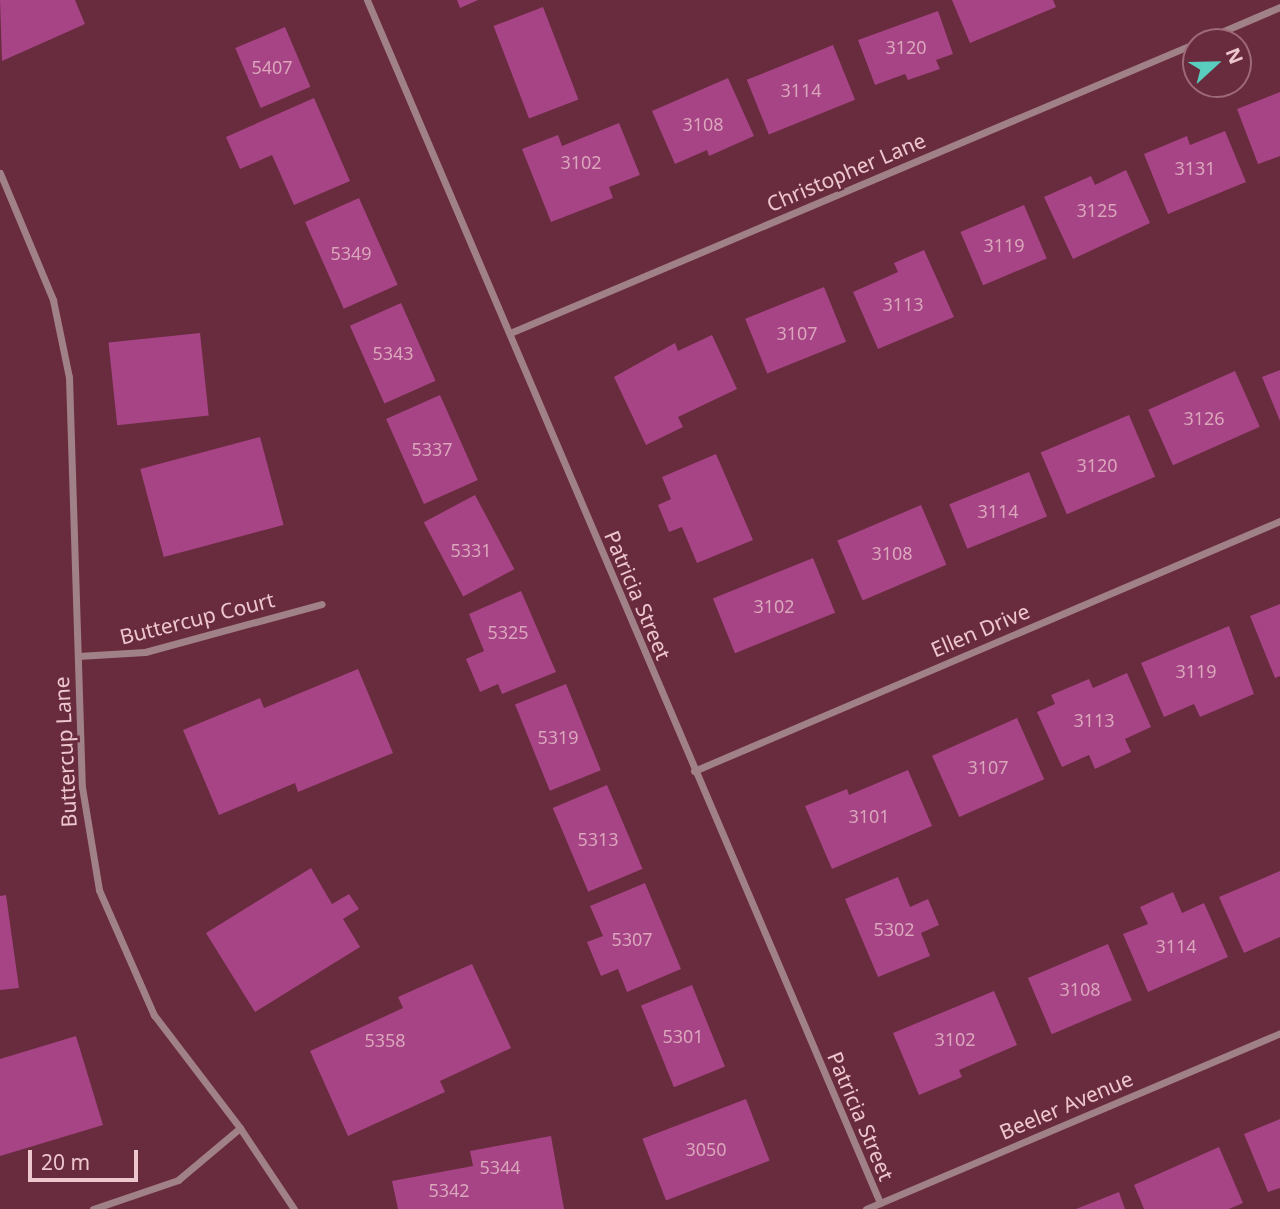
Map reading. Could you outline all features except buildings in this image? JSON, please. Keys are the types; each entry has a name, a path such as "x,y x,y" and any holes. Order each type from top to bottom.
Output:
{"street":[{"name":"Patricia Street","path":"367,0 880,1203"},
{"name":"Christopher Lane","path":"1230,28 1280,7"},
{"name":"Christopher Lane","path":"510,333 1182,48"},
{"name":"Buttercup Lane","path":"0,173 53,300 69,377 83,805 99,890 150,1008 240,1128 295,1209"},
{"name":"Ellen Drive","path":"694,771 1280,521"},
{"name":"Buttercup Court","path":"78,656 145,652 322,604"},
{"name":"Beeler Avenue","path":"866,1209 1280,1033"},
{"path":"93,1209 178,1180 240,1128"}]}
